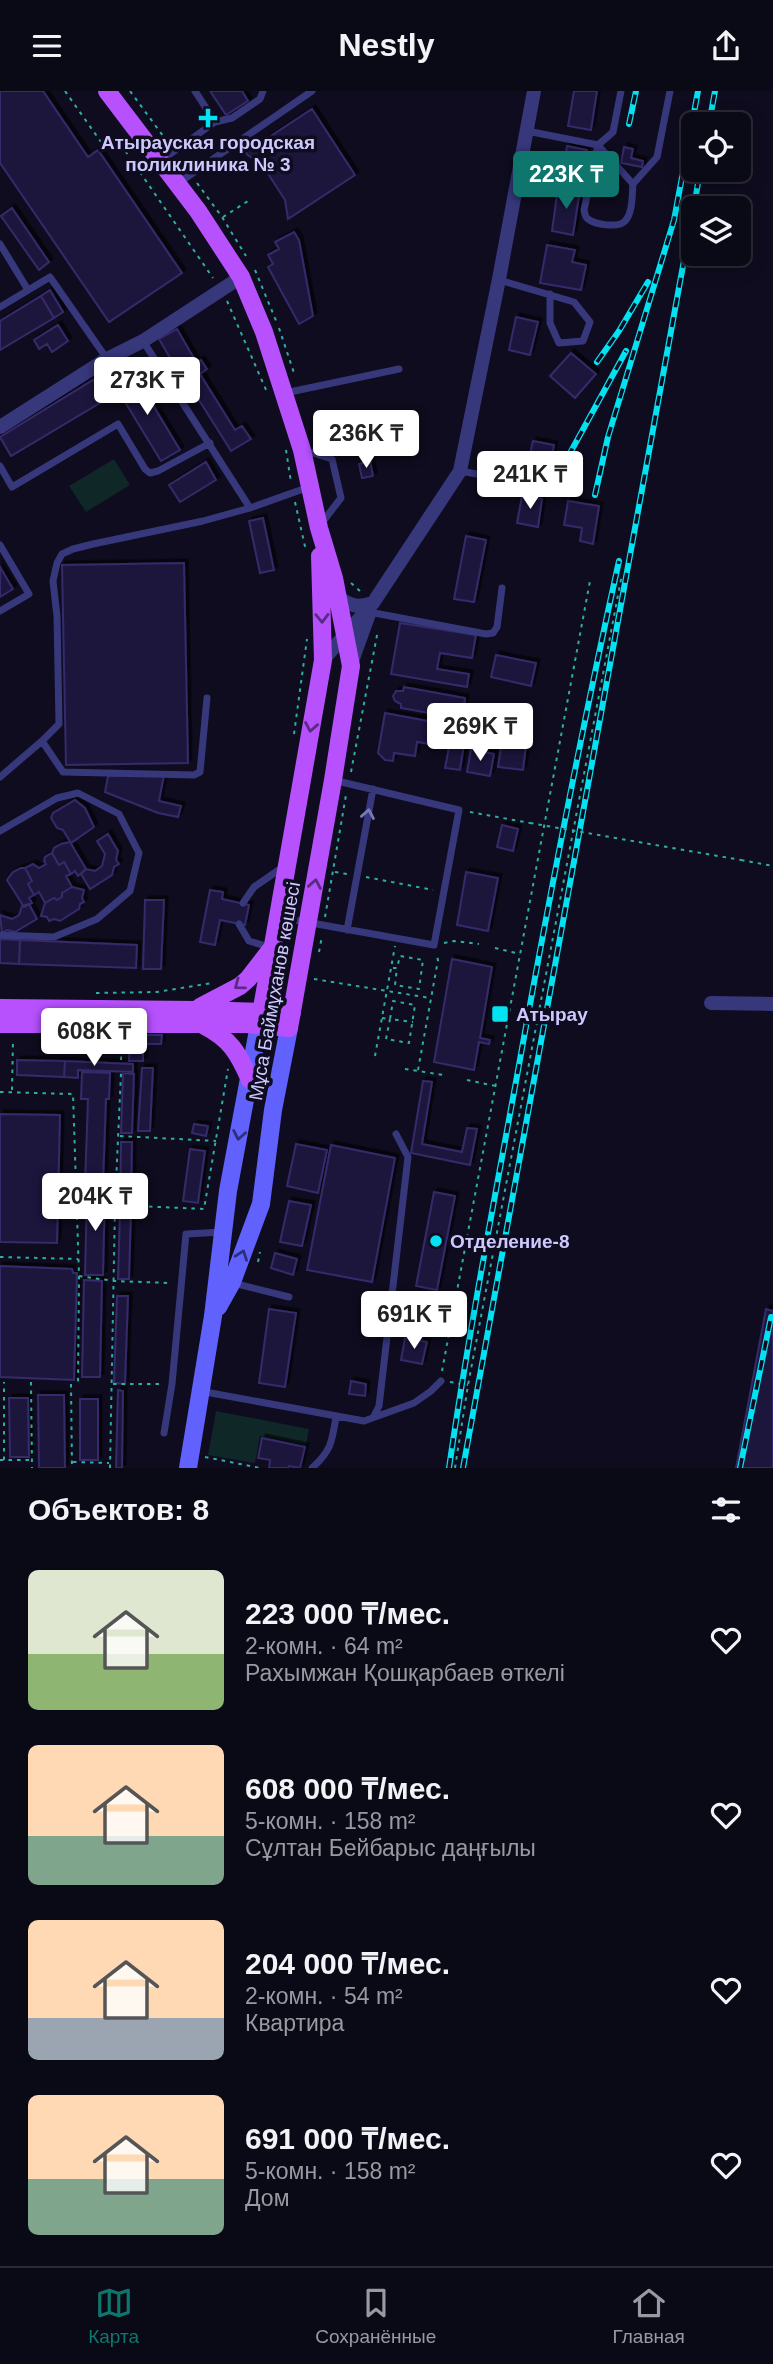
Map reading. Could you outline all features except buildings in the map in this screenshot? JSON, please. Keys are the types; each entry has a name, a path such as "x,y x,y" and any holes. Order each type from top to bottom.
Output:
{"main road":[{"path":"107,91 208,227 241,278 264,332 302,450 319,528"},
{"name":"Мұса Баймұханов көшесі","path":"213,1316 232,1282 261,1204 273,1110 308,922 341,782 351,666 319,528"},
{"name":"Мұса Баймұханов көшесі","path":"189,1461 213,1316 228,1191 250,1080 323,660 319,528"},
{"path":"0,1024 198,1016 248,979 272,949"},
{"path":"0,1009 291,1021"},
{"path":"198,1016 232,1044 250,1080"},
{"path":"228,1191 234,1206 247,1213 261,1204"}],"street":[{"path":"351,666 374,610 460,471 534,91"},
{"path":"0,427 241,278"},
{"path":"337,597 350,606 374,610"},
{"path":"323,660 345,635 374,610"},
{"path":"711,1003 773,1004"}],"lane":[{"path":"195,91 215,122"},
{"path":"160,162 215,122 232,118 260,99 263,91"},
{"path":"177,184 312,91"},
{"path":"621,91 613,132 598,145 584,210 590,221 617,226 624,222 629,214 633,184 657,157 670,91"},
{"path":"526,131 598,145 633,184"},
{"path":"0,244 28,290"},
{"path":"0,307 50,277 107,359"},
{"path":"499,279 574,302 590,322 583,341 559,343 550,324 550,295"},
{"path":"143,341 250,508"},
{"path":"284,393 400,369"},
{"path":"0,466 12,487 118,424 150,473 210,443"},
{"path":"302,450 332,459 341,498 319,528"},
{"path":"460,471 575,492"},
{"path":"0,777 59,724 57,616 53,581 62,554 73,549 203,521 310,487"},
{"path":"0,545 29,594 0,611"},
{"path":"374,610 486,634 493,633 497,627 502,589"},
{"path":"42,741 62,772 194,775 200,772 207,698"},
{"path":"277,916 434,945 460,810 341,782"},
{"path":"347,929 373,789"},
{"path":"0,831 57,798 78,793 118,814 139,853 130,891 97,919 54,937 0,935"},
{"path":"243,903 254,887 287,865"},
{"path":"239,924 249,941 272,949"},
{"path":"374,1416 379,1406 408,1157 396,1134"},
{"path":"164,1433 172,1384 186,1234 224,1232"},
{"path":"232,1282 289,1297"},
{"path":"199,1391 363,1421 414,1402 441,1381"},
{"path":"312,1468 327,1455 336,1417"}],"path":[{"path":"208,227 248,201"},
{"path":"455,1468 468,1385 622,574"},
{"path":"468,1385 441,1381 590,580"},
{"path":"341,782 374,610"},
{"path":"460,810 773,866"},
{"path":"333,872 444,892"},
{"path":"375,1056 397,938"},
{"path":"418,1070 438,960 434,945 454,941 479,944"},
{"path":"495,948 520,954"},
{"path":"400,955 423,960 419,989 395,985 397,968 400,955"},
{"path":"391,967 397,968"},
{"path":"313,979 431,999"},
{"path":"93,993 157,992 219,982"},
{"path":"393,1001 415,1005 409,1043 386,1039 390,1019 393,1001"},
{"path":"382,1018 413,1022"},
{"path":"121,1060 122,1031"},
{"path":"12,1092 13,1041"},
{"path":"115,1205 204,1209 229,1065"},
{"path":"405,1069 444,1075"},
{"path":"110,1468 115,1205 121,1073"},
{"path":"467,1080 496,1086"},
{"path":"0,1092 73,1094 79,1259 78,1383"},
{"path":"119,1136 217,1141"},
{"path":"76,1186 116,1187"},
{"path":"0,1257 79,1259"},
{"path":"79,1276 114,1281 181,1284"},
{"path":"5,1382 2,1460 32,1459"},
{"path":"31,1383 33,1468"},
{"path":"71,1384 72,1468"},
{"path":"112,1384 172,1384"},
{"path":"189,1461 260,1468"},
{"path":"72,1462 111,1462"}],"green space":[{"path":"114,459 130,485 86,512 69,486"},
{"path":"216,1411 309,1429 306,1445 260,1436 255,1463 208,1455"}],"railway":[{"path":"629,124 636,91"},
{"path":"595,495 608,437 674,220 698,91"},
{"path":"711,112 715,91"},
{"path":"696,196 698,182"},
{"path":"463,1468 683,266"},
{"path":"597,362 648,282"},
{"path":"558,475 626,351"},
{"path":"449,1468 481,1272 541,947 619,561"},
{"path":"740,1468 771,1317"}],"place":[{"name":"Атырауская городская поликлиника № 3","path":"208,118"},
{"name":"Атырау","path":"500,1014"},
{"name":"Отделение-8","path":"436,1241"}]}
